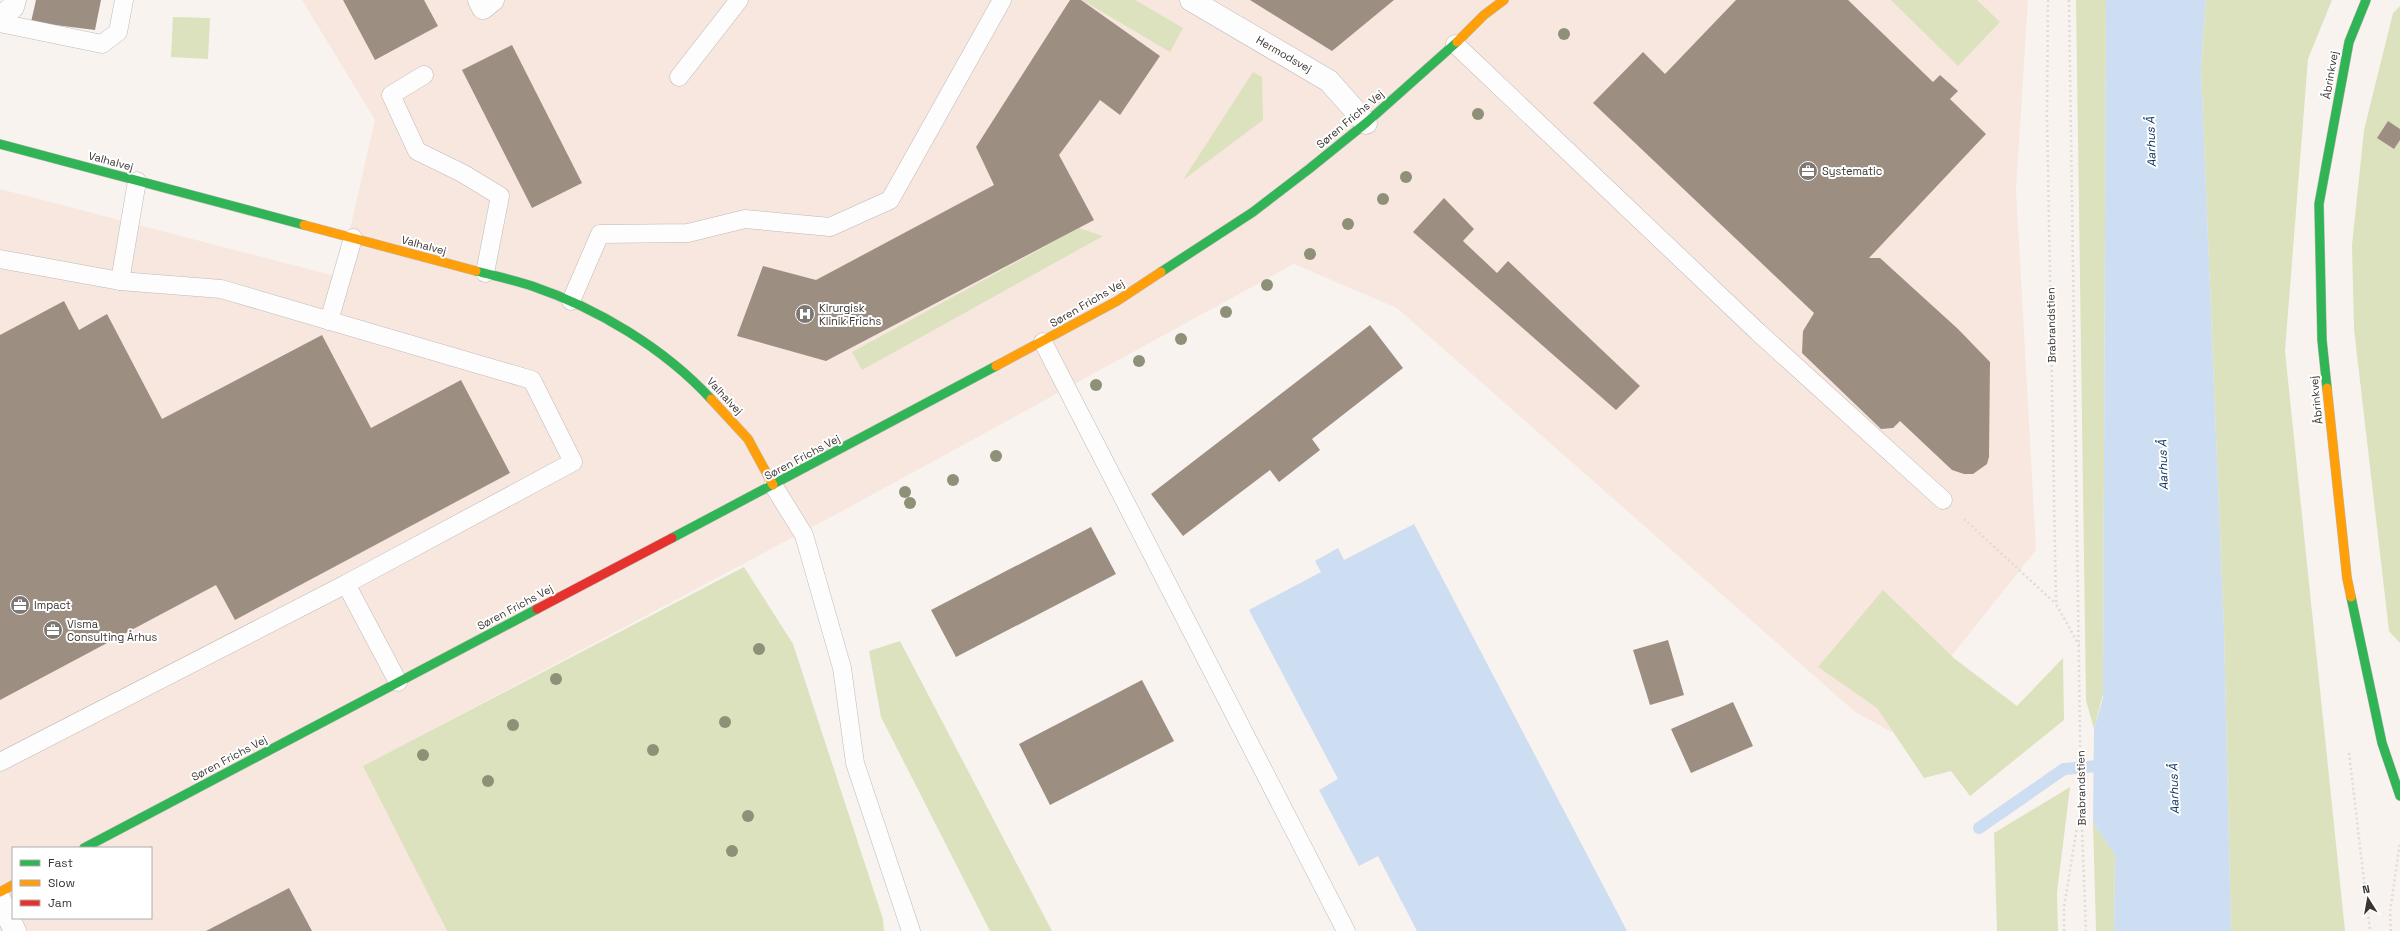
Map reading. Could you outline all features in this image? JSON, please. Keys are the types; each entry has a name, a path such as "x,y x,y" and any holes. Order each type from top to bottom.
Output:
{"street":[{"path":"0,17 13,6 15,0"},
{"name":"Hermodsvej","path":"1191,0 1329,81 1366,123"},
{"name":"Søren Frichs Vej","path":"1484,15 1495,0"},
{"name":"Søren Frichs Vej","path":"86,847 773,486 1117,301 1253,212 1366,123 1455,44 1484,15 1504,0"},
{"name":"Åbrinkvej","path":"2366,0 2348,42 2319,204 2322,340 2347,578 2382,743 2400,796"},
{"name":"Valhalvej","path":"0,144 485,273 532,286 572,301 629,332 672,363 706,392 750,442 773,486"},
{"path":"0,892 12,886"},
{"path":"0,900 15,931"}],"lane":[{"path":"0,23 102,44 118,32 124,0"},
{"path":"679,77 739,0"},
{"path":"572,301 600,234 688,233 745,219 830,227 890,200 1002,0"},
{"path":"1455,44 1753,327 1943,500"},
{"path":"424,75 391,95 417,151 462,173 500,196 485,273"},
{"path":"120,280 137,180"},
{"path":"329,320 353,238"},
{"path":"0,259 120,280 221,289 532,380 573,462 346,584 0,762"},
{"path":"1043,342 1346,931"},
{"path":"773,486 804,535 842,668 855,763 911,931"},
{"path":"346,584 398,682"}],"path":[{"name":"Brabrandstien","path":"2048,0 2047,115 2056,604 2079,645"},
{"name":"Brabrandstien","path":"2069,0 2081,803 2086,931"},
{"path":"1943,500 2056,604"},
{"path":"2064,931 2064,907 2081,803"},
{"path":"2392,931 2390,912 2400,842"}],"shaded area":[{"path":"302,0 2028,0 2016,190 2036,550 1891,732 1854,711 1397,308 1294,264 844,510 364,766 447,931 0,931 0,189 339,277 375,120"}],"green space":[{"path":"1082,0 1135,0 1183,28 1170,52"},
{"path":"1891,0 1977,0 2000,22 1958,66"},
{"path":"2076,0 2106,0 2103,694 2094,729 2086,700"},
{"path":"2206,0 2332,0 2308,59 2285,351 2345,931 2231,931 2224,630 2201,68"},
{"path":"2400,6 2400,643 2389,631 2354,329 2352,245 2364,130 2393,13"},
{"path":"173,17 210,18 208,59 171,57"},
{"path":"1253,72 1262,77 1263,120 1183,180"},
{"path":"1079,228 1103,236 862,370 852,352"},
{"path":"744,567 793,644 883,919 884,931 447,931 363,766"},
{"path":"1883,590 1955,659 2017,706 2063,658 2064,720 1970,796 1951,771 1924,778 1877,708 1818,667"},
{"path":"900,641 1052,931 990,931 881,717 869,651"},
{"path":"2070,787 2057,893 2058,931 1997,931 1994,833"},
{"path":"2093,822 2115,855 2114,931 2096,931"}],"water":[{"name":"Aarhus Å","path":"2106,0 2206,0 2201,68 2224,630 2231,931 2114,931 2115,855 2093,822 2094,729 2103,698"},
{"path":"1414,524 1627,931 1417,931 1378,856 1359,866 1319,790 1338,779 1249,610 1321,572 1315,561 1338,548 1344,560"}],"building":[{"path":"36,0 101,0 95,30 31,22"},
{"path":"343,0 424,0 438,26 375,60"},
{"path":"1070,0 1081,0 1160,56 1120,115 1100,100 1059,155 1094,220 826,361 737,336 763,266 816,280 994,185 976,147"},
{"path":"1250,0 1394,0 1332,51"},
{"name":"Systematic","path":"1736,0 1848,0 1933,82 1940,75 1958,91 1950,99 1986,134 1869,258 1880,258 1958,329 1990,362 1989,457 1987,464 1973,474 1964,474 1952,470 1900,421 1893,428 1881,429 1802,353 1803,331 1814,313 1593,103 1643,52 1665,74"},
{"path":"512,45 582,183 532,208 462,70"},
{"path":"2388,121 2400,129 2400,140 2394,149 2377,138"},
{"path":"1444,198 1474,229 1463,241 1497,273 1508,261 1640,386 1616,410 1413,232"},
{"path":"64,301 79,330 107,314 162,419 322,335 371,428 461,380 510,473 235,620 216,585 0,700 0,335"},
{"path":"1370,325 1403,368 1312,439 1320,450 1279,482 1270,470 1183,536 1151,494"},
{"path":"1091,527 1116,574 956,657 931,610"},
{"path":"1668,640 1684,695 1650,705 1633,650"},
{"path":"1142,680 1174,741 1050,805 1019,744"},
{"path":"1733,702 1753,746 1691,773 1671,729"},
{"path":"289,888 312,931 206,931"}],"waterway":[{"path":"1979,828 2064,769 2109,765"}],"traffic: fast":[{"path":"2327,388 2322,340 2319,204 2349,42 2366,0"},
{"path":"1161,272 1253,212 1309,169 1366,123 1457,42"},
{"path":"0,144 304,225"},
{"path":"476,271 532,286 556,295 605,318 651,347 672,363 711,399"},
{"path":"672,538 996,366"},
{"path":"2351,597 2382,743 2400,796"},
{"path":"86,847 537,609"}],"traffic: slow":[{"path":"1457,42 1484,15 1504,0"},
{"path":"304,225 476,271"},
{"path":"996,366 1117,301 1161,272"},
{"path":"2327,388 2347,578 2351,597"},
{"path":"711,399 748,439 773,485"},
{"path":"0,892 12,886"}],"traffic: jam":[{"path":"537,609 672,538"}],"place":[{"name":"Systematic","path":"1808,171"},
{"name":"Kirurgisk Klinik Frichs","path":"805,314"},
{"name":"Impact","path":"20,605"},
{"name":"Visma Consulting Århus","path":"53,630"}]}
